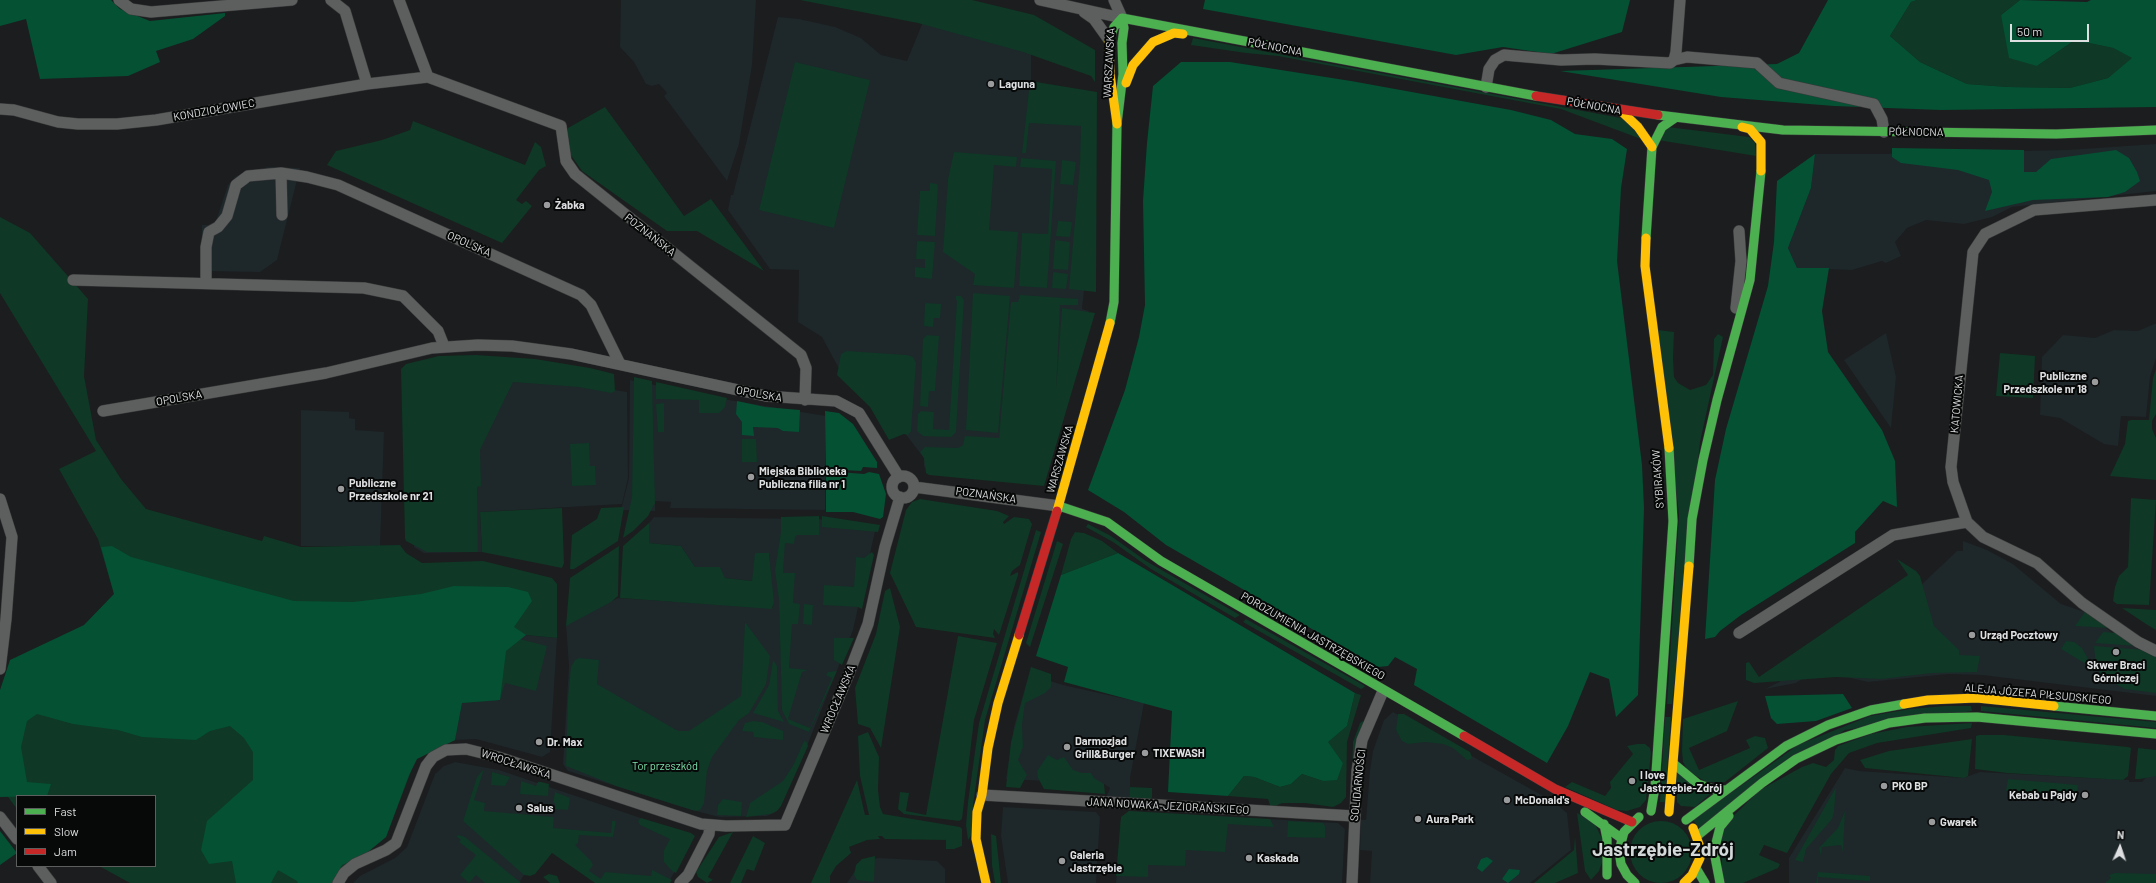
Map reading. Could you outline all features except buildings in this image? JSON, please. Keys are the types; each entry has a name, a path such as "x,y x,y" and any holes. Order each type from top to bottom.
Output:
{"street":[{"path":"119,0 131,9 151,12 292,0"},
{"path":"331,0 345,11 368,84"},
{"path":"399,0 428,77"},
{"name":"PÓŁNOCNA","path":"1040,0 1122,18 1486,87 1675,118 1783,130 2056,134 2156,130"},
{"path":"1114,0 1122,18"},
{"path":"1674,60 1680,0"},
{"path":"1078,8 1094,19 1110,40"},
{"name":"WARSZAWSKA","path":"1117,124 1110,74 1110,40 1114,27 1122,18"},
{"name":"WARSZAWSKA","path":"986,883 981,854 976,839 976,812 982,795 988,748 1000,695 1059,506 1110,324 1114,302 1117,124 1123,74 1122,43 1124,28 1122,18"},
{"path":"1120,97 1132,65 1153,42 1174,33 1206,34"},
{"path":"1486,87 1489,69 1495,60 1504,55 1561,60 1595,59 1670,63 1686,56 1757,63 1779,83 1874,104 1882,119 1884,132"},
{"name":"KONDZIOŁOWIEC","path":"0,109 14,110 58,122 117,124 156,120 368,84 428,77"},
{"name":"POZNAŃSKA","path":"428,77 561,126 566,161 580,178 801,355 806,368 805,400"},
{"path":"1620,110 1638,126 1652,147"},
{"name":"SYBIRAKÓW","path":"1651,811 1655,787 1673,521 1668,443 1645,266 1646,213 1652,147 1662,127 1675,118"},
{"path":"1734,124 1750,129 1758,137 1761,142 1762,164"},
{"path":"1669,812 1674,764 1692,519 1703,460 1717,400 1750,280 1762,164 1767,142 1773,135 1783,130"},
{"path":"281,173 282,216"},
{"name":"OPOLSKA","path":"206,283 206,247 209,232 218,228 227,216 236,184 248,176 281,173 338,185 581,295 591,305 620,364"},
{"name":"KATOWICKA","path":"2156,200 2034,210 1985,234 1973,252 1951,467 1953,482 1967,522 1983,537 2037,563 2082,603 2138,642 2156,651"},
{"path":"1729,332 1738,297 1741,261 1739,231"},
{"path":"73,280 364,288 403,296 438,331 444,346"},
{"name":"OPOLSKA","path":"103,411 326,373 444,346 478,345 534,348 620,364 766,396 805,400"},
{"path":"805,400 836,401 859,413 899,477"},
{"path":"905,476 909,478 914,487 909,496 900,497 894,492 892,486 894,480 905,476"},
{"name":"POZNAŃSKA","path":"914,487 1059,506"},
{"name":"WROCŁAWSKA","path":"338,883 344,873 355,864 386,850 396,843 426,766 433,757 446,750 466,749 498,757 662,812 710,825 785,825 848,676 868,624 885,547 900,497"},
{"path":"0,500 12,537 6,619 0,670"},
{"name":"POROZUMIENIA JASTRZĘBSKIEGO","path":"1059,506 1107,522 1126,534 1161,561 1555,789 1605,812 1632,822"},
{"path":"1739,633 1893,535 1967,522"},
{"name":"SOLIDARNOŚCI","path":"1352,883 1357,771 1362,740 1383,690"},
{"name":"ALEJA JÓZEFA PIŁSUDSKIEGO","path":"1686,820 1786,746 1823,727 1853,715 1892,705 1928,700 1977,698 2156,716"},
{"path":"1698,836 1750,793 1796,759 1836,740 1889,723 1925,718 1977,717 2156,734"},
{"path":"1674,764 1684,774 1698,784 1713,789 1725,790"},
{"name":"POROZUMIENIA JASTRZĘBSKIEGO","path":"1555,789 1572,804 1604,824 1621,838"},
{"path":"1720,883 1715,857 1716,843 1720,827 1750,793"},
{"name":"WARSZAWSKA","path":"981,854 986,827 986,810 982,795"},
{"name":"JANA NOWAKA-JEZIORAŃSKIEGO","path":"982,795 1354,816"},
{"path":"1635,883 1627,875 1621,864 1619,851 1621,838 1632,822 1651,811 1669,812 1686,820 1698,836 1700,847 1696,868 1684,883"},
{"path":"0,817 16,838"},
{"path":"1604,824 1607,846 1604,877 1621,864"},
{"path":"680,883 688,875 708,834 710,825"},
{"path":"39,867 51,883"},
{"path":"1696,868 1706,883"}],"shaded area":[{"path":"621,0 756,0 752,65 739,144 727,181 664,96 667,93 659,84 652,86 646,84 634,62 620,47"},
{"path":"778,17 799,19 835,27 861,38 881,55 907,61 923,22 1031,52 1031,81 1089,92 1084,291 1082,309 1089,311 1073,375 1042,476 924,467 924,458 904,432 844,378 822,337 798,322 799,270 770,269 728,210"},
{"path":"2156,144 2156,191 2012,207 1992,217 1964,224 1926,220 1907,228 1895,242 1901,256 1886,263 1882,261 1852,270 1797,268 1788,248 1811,188 1815,154 2067,150"},
{"path":"269,167 300,168 277,260 260,272 202,271 202,225 208,225 216,221 228,185 235,177 244,172"},
{"name":"Publiczne Przedszkole nr 18","path":"2156,324 2156,358 2150,377 2146,417 2121,416 2118,446 2104,444 2060,418 2040,415 2042,357 2063,335 2095,338 2114,330 2138,331"},
{"path":"1886,333 1896,377 1891,428 1844,360"},
{"path":"478,368 627,392 628,478 622,504 480,512 482,552 424,553 414,547 410,381"},
{"path":"630,380 723,399 826,416 825,510 670,508 671,502 655,501 655,511 621,510 629,478"},
{"name":"Publiczne Przedszkole nr 21","path":"301,410 349,412 349,418 355,419 355,430 384,432 380,546 301,546"},
{"path":"654,517 816,519 851,521 876,527 853,630 807,746 781,805 774,813 767,816 719,817 568,771 563,764 569,666 566,624 618,598 773,608 769,553 752,581 724,578 720,567 695,567 681,546 649,543 649,523"},
{"path":"1963,541 1987,550 2013,564 2061,604 2085,612 2119,638 2156,659 2156,696 1982,675 1949,674 1868,682 1838,675 1805,677 1796,683 1765,689 1779,682 1903,602 1957,551 1963,551"},
{"path":"526,635 557,638 550,752 542,757 476,739 455,740 462,703 505,683 509,655 515,641"},
{"path":"1031,667 1050,681 1144,703 1130,778 1130,799 1106,798 1110,788 1104,784 1006,779 1014,727"},
{"path":"1393,712 1554,802 1567,813 1571,850 1530,883 1370,883 1372,851 1360,850 1361,820 1366,820 1373,751 1384,720"},
{"path":"455,762 499,770 685,833 690,846 668,883 601,883 585,874 591,864 542,846 519,883 353,883 360,876 395,858 407,847 435,774 444,766"},
{"path":"1845,768 1859,771 1963,778 1980,772 2129,780 2129,782 2142,782 2150,772 2156,774 2156,883 1789,883 1789,858"},
{"path":"1003,807 1096,812 1100,817 1096,883 1008,883 1001,836"},
{"path":"1129,811 1338,823 1345,829 1342,883 1116,883 1121,817"},
{"path":"873,859 937,861 945,869 945,883 847,883 855,871"}],"green space":[{"path":"0,0 111,0 120,9 150,21 225,13 225,16 193,39 156,51 160,62 128,76 40,79 26,19 0,26"},
{"path":"800,0 972,0 1034,15 1095,50 1095,82 1091,76 1023,52 918,23"},
{"path":"1205,0 1630,0 1622,32 1551,54 1503,47 1456,55 1203,9"},
{"path":"1828,0 1917,0 1911,2 1890,36 1920,62 1967,84 2008,87 2070,88 2108,78 2132,58 2113,48 2089,43 2072,42 2037,66 2009,58 2001,15 2020,0 2087,2 2091,0 2156,0 2156,107 1941,110 1834,106 1721,97 1560,71 1777,64 1799,53"},
{"path":"1917,0 2020,0 2001,15 2037,66 2072,42 2089,43 2113,48 2133,58 2108,78 2071,88 2008,87 1967,84 1920,62 1890,36 1911,2"},
{"path":"1193,38 1626,119 1641,139 1561,109 1278,56 1191,45"},
{"path":"795,62 870,80 834,228 759,210"},
{"path":"1181,62 1230,62 1351,81 1511,110 1551,120 1575,134 1612,139 1627,149 1621,188 1617,261 1642,465 1644,508 1638,695 1616,717 1609,679 1590,672 1568,726 1547,763 1414,685 1417,669 1395,657 1388,666 1378,667 1166,545 1124,512 1088,490 1125,390 1139,337 1145,305 1143,201 1153,86"},
{"path":"1030,81 1097,92 1096,292 1069,289 1080,163 1081,126 1029,123 1026,153 1022,153"},
{"path":"605,107 684,216 711,199 764,271 697,231 667,231 582,171 568,151 568,128"},
{"path":"413,121 525,165 535,142 541,147 546,166 539,170 516,200 522,204 526,201 532,206 502,243 327,165 336,151 382,140 410,130"},
{"path":"1668,127 1749,137 1755,143 1756,156 1658,140"},
{"path":"1892,148 2024,150 2024,172 2036,172 2051,159 2116,150 2129,158 2140,181 2125,192 2108,197 2033,200 1985,211 1992,192 1989,180 1958,170 1901,163 1892,157"},
{"path":"954,152 1017,157 1016,167 994,165 989,230 1018,232 1014,288 973,285 975,274 943,252 948,179"},
{"path":"1815,154 1811,188 1788,248 1797,268 1829,268 1822,311 1828,352 1882,430 1895,461 1897,507 1883,501 1855,532 1855,543 1741,615 1720,631 1715,637 1705,639 1715,480 1726,429 1768,286 1774,242 1777,181"},
{"path":"1021,158 1056,161 1047,288 1019,286 1022,233 1048,234 1052,169 1020,167"},
{"path":"1062,160 1076,162 1073,185 1060,184"},
{"path":"930,183 937,184 938,187 935,236 917,235 920,191 930,191"},
{"path":"0,217 30,233 88,299 84,376 96,440 121,479 146,509 262,541 264,536 301,547 400,545 406,553 422,563 483,561 552,578 557,584 557,638 526,635 519,639 547,646 536,691 505,683 500,700 462,703 455,740 419,756 415,761 386,837 329,883 130,883 101,867 156,867 156,795 16,795 16,808 2,789 0,782 0,738 85,625 114,594 98,539 59,469 96,451 0,293"},
{"path":"1058,221 1072,222 1070,237 1056,236"},
{"path":"1055,240 1070,242 1068,270 1053,269"},
{"path":"917,241 935,242 932,279 915,277 915,267 925,268 925,259 916,259"},
{"path":"1053,272 1068,274 1066,289 1052,288"},
{"path":"973,293 1010,296 998,433 966,430"},
{"path":"1020,295 1078,299 1078,305 1060,305 1056,391 1062,308 1095,313 1044,486 929,475 926,473 924,458 920,452 925,447 958,448 963,445 965,436 999,438 1011,302 1018,302"},
{"path":"956,296 961,296 964,300 956,432 951,437 923,436 917,431 918,414 921,411 934,412 933,429 949,430 957,300"},
{"path":"925,303 941,304 940,318 934,318 933,327 924,326"},
{"path":"1658,330 1674,332 1674,377 1678,383 1690,390 1706,385 1713,375 1714,339 1718,334 1723,337 1700,442 1672,704 1667,704 1679,515"},
{"path":"927,335 939,336 935,391 929,391 928,407 920,406 923,339"},
{"path":"847,351 907,355 913,357 916,363 911,431 908,435 904,434 889,440 870,407 837,375 841,354"},
{"path":"2000,353 2035,356 2033,398 1996,396"},
{"path":"476,355 535,359 590,368 614,374 615,391 611,393 579,387 513,382 480,450 481,486 477,487 478,552 427,552 406,541 405,538 401,369 406,364 439,356"},
{"path":"2156,369 2156,414 2152,421 2152,429 2156,438 2156,480 2110,476 2125,444 2128,421 2149,420 2153,378"},
{"path":"634,377 652,381 655,503 648,516 633,531 623,538 632,497"},
{"path":"656,382 727,398 725,407 719,413 699,413 699,400 656,399"},
{"path":"737,401 765,407 800,410 799,432 783,431 778,428 753,427 754,436 742,435 742,422 736,414"},
{"path":"664,403 664,432 658,432 656,404"},
{"path":"825,411 839,413 853,424 877,462 877,468 863,467 861,471 826,469"},
{"path":"742,439 756,439 757,462 742,462"},
{"path":"589,443 590,466 595,466 596,485 572,486 570,444"},
{"path":"826,471 864,474 869,472 879,474 886,494 883,517 880,519 853,512 826,512"},
{"path":"2131,498 2156,500 2149,605 2117,604 2113,601 2115,587 2119,576 2128,567"},
{"path":"920,499 997,511 1009,516 1003,522 1004,524 1014,517 1029,519 1032,524 1020,565 1012,571 1010,576 1018,572 999,635 994,629 993,634 995,638 916,627 890,573 906,510 912,502"},
{"path":"624,507 618,541 574,569 570,569 572,535 597,519 601,508"},
{"path":"562,508 564,563 562,568 482,552 480,512"},
{"path":"819,516 819,535 797,535 795,537 794,544 785,543 783,573 795,573 793,603 800,604 798,624 792,624 789,668 808,670 802,672 788,719 810,728 832,678 826,675 828,672 837,671 809,732 789,724 782,710 779,600 775,570 781,532 781,517"},
{"path":"822,516 880,525 878,532 822,527"},
{"path":"649,523 649,543 681,546 695,567 720,567 725,578 752,581 755,553 769,553 774,602 772,609 620,598 623,546"},
{"path":"1088,524 1111,536 1146,561 1240,615 1235,618 1151,569 1113,542 1086,527"},
{"path":"1036,530 1041,532 985,720 973,805 972,834 968,840 966,825 968,802 979,723"},
{"path":"1075,532 1084,533 1102,541 1118,553 1061,575 1071,539"},
{"path":"1057,541 1063,544 1030,647 1026,643"},
{"path":"112,546 131,557 294,601 353,602 421,594 454,586 508,587 528,592 532,601 514,627 526,635 506,651 500,700 462,703 455,740 417,759 409,775 386,837 363,856 342,865 332,883 298,883 278,870 271,883 236,883 232,861 209,864 201,850 207,821 253,780 253,752 244,738 230,726 210,731 196,740 142,737 118,730 73,724 37,714 27,721 21,747 27,782 51,784 47,795 16,795 16,797 0,797 0,690 10,660 84,625 114,594 101,547"},
{"path":"619,546 618,596 611,602 566,626 570,578"},
{"path":"872,552 874,555 862,609 858,607 823,605 824,585 854,587 856,557 864,558"},
{"path":"1118,553 1355,693 1347,726 1328,742 1343,763 1337,780 1323,781 1302,774 1291,784 1280,787 1254,777 1244,776 1228,796 1168,792 1172,711 1064,682 1068,667 1036,656 1061,575"},
{"path":"1897,559 1916,571 1920,576 1934,626 1959,650 1959,655 1980,656 1977,672 1932,673 1882,679 1836,677 1754,683 1746,680 1746,663 1749,662 1759,677 1908,575"},
{"path":"890,588 900,627 881,748 870,728 858,724 855,688 876,634 885,591"},
{"path":"804,604 813,605 812,625 803,624"},
{"path":"2122,608 2156,610 2156,630 2146,624"},
{"path":"2085,612 2110,628 2075,626"},
{"path":"1246,619 1365,686 1361,689 1243,622"},
{"name":"Tor przeszkód","path":"745,622 770,656 766,684 749,713 739,720 712,757 707,771 704,803 701,809 698,811 692,810 616,786 566,766 568,698 571,667 575,660 579,658 599,660 597,684 678,731 689,731 741,696"},
{"path":"2103,632 2117,633 2137,646 2095,643"},
{"path":"958,636 997,643 974,720 962,819 959,821 904,814 898,809 900,792 909,793 906,811 926,815"},
{"path":"834,638 854,638 842,665 834,660"},
{"path":"2066,641 2074,642 2082,648 2091,664 2091,667 2061,649"},
{"path":"2094,646 2146,650 2156,654 2156,693 2125,689 2103,677 2096,667"},
{"path":"773,660 777,666 778,711 784,722 753,713 769,685"},
{"path":"1031,667 1051,674 1051,687 1045,693 1025,703 1022,725 1023,747 1018,760 1027,775 1020,788 1006,787 1011,742"},
{"path":"1355,693 1361,695 1347,742 1346,797 1341,803 1333,807 1305,803 1282,803 1271,808 1268,799 1228,796 1244,776 1254,777 1280,787 1291,784 1302,774 1323,781 1343,763 1327,742 1347,726"},
{"path":"1843,694 1852,708 1816,721 1777,724 1771,718 1765,696"},
{"path":"1738,701 1727,731 1689,748 1699,770 1750,748 1746,740 1755,736 1765,738 1768,748 1725,782 1706,782 1688,771 1683,762 1683,719"},
{"path":"1945,706 1971,706 1972,711 1845,730 1699,828 1693,820 1798,745 1870,716 1910,709"},
{"path":"1981,706 2156,722 2156,728 1981,711"},
{"path":"1398,714 1404,714 1470,752 1472,757 1471,759 1467,760 1453,748 1443,744 1425,742 1408,744 1402,741 1396,730"},
{"path":"1665,717 1671,717 1665,802 1660,802"},
{"path":"753,721 762,722 783,731 783,740 754,737 753,732 742,731 745,723"},
{"path":"1363,721 1364,724 1352,777 1353,742 1360,723"},
{"path":"1972,723 1971,728 1877,743 1849,753 1831,774 1787,853 1764,845 1759,855 1780,864 1778,868 1743,883 1724,883 1722,878 1722,834 1727,822 1760,790 1802,767 1813,763 1826,767 1834,760 1835,750 1838,746 1871,734 1907,727"},
{"path":"868,732 879,757 878,790 880,807 883,814 960,827 962,829 962,846 954,849 946,849 946,840 885,839 882,836 878,836 880,839 867,840 849,847 851,853 836,866 830,876 830,883 811,883 857,780 865,815 869,815 860,776 858,736"},
{"path":"2004,735 2128,747 2131,748 2128,776 2123,780 2007,773 1975,769 1976,736"},
{"path":"1972,739 1968,776 1964,778 1865,768 1860,760 1889,751"},
{"path":"804,741 807,742 808,746 781,806 777,811 770,814 746,817 750,803 783,781 794,764"},
{"path":"1645,744 1650,748 1651,753 1646,800 1640,807 1627,811 1617,810 1565,787 1572,782 1605,796 1611,788 1610,782 1633,754 1627,746"},
{"path":"2138,748 2156,750 2156,776 2135,779"},
{"path":"1048,755 1057,760 1064,757 1073,770 1082,773 1091,773 1094,778 1104,784 1105,794 1044,789 1038,778 1037,771"},
{"path":"484,769 474,800 485,803 484,811 554,817 553,828 611,833 612,821 616,821 613,837 579,835 578,843 575,845 591,861 593,865 589,871 601,879 605,872 651,876 652,870 672,880 670,883 595,883 552,853 535,874 530,876 524,875 463,821 477,777"},
{"path":"492,772 510,777 505,786 491,785"},
{"path":"1676,773 1711,793 1695,807 1681,806 1677,802"},
{"path":"2008,779 2078,785 2077,795 2006,791"},
{"path":"521,781 536,786 538,782 549,784 548,796 520,794"},
{"path":"1130,787 1152,788 1152,797 1150,800 1130,799"},
{"path":"1836,787 1832,819 1806,849 1803,862 1795,860"},
{"path":"555,792 570,798 568,810 555,809 555,803 553,803"},
{"path":"723,799 742,802 741,816 717,815 718,805"},
{"path":"1129,811 1270,819 1274,827 1228,824 1225,852 1186,850 1185,866 1148,865 1148,877 1116,876 1121,817"},
{"path":"1845,811 1843,852 1841,845 1822,847 1821,856 1819,848 1838,828"},
{"path":"1577,813 1589,819 1596,826 1602,839 1604,857 1599,871 1591,880 1585,871"},
{"path":"641,818 691,833 695,836 676,873 672,871 664,862 664,850 670,839 640,825 638,821"},
{"path":"1288,821 1323,823 1325,826 1325,838 1287,837"},
{"path":"1655,821 1667,821 1683,830 1690,840 1692,852 1690,864 1683,874 1667,883 1655,883 1644,878 1635,869 1630,858 1630,846 1635,835 1644,826"},
{"path":"0,831 16,854 0,865"},
{"path":"733,832 708,877 713,880 707,883 698,877 696,872 719,837"},
{"path":"991,834 996,836 1001,883 995,883 992,865"},
{"path":"459,835 465,837 521,883 485,883 476,875 469,883 460,875 476,855 459,842 461,840 456,836"},
{"path":"753,836 765,843 754,871 747,869 741,883 730,883"},
{"path":"1575,836 1578,873 1555,883 1534,883 1574,850"},
{"path":"875,856 874,882 857,880 854,875 856,865 862,859"},
{"path":"1487,857 1493,861 1482,872 1477,868 1481,859"},
{"path":"1509,869 1520,870 1519,874 1508,883 1502,879"},
{"path":"1818,872 1870,876 1870,881 1818,877 1818,883 1816,883"},
{"path":"2115,873 2156,874 2156,883 2105,883 2111,878 2109,875"},
{"path":"549,874 557,876 560,883 550,883 543,877"}],"traffic: fast":[{"path":"1122,18 1536,96"},
{"path":"1109,41 1114,27 1122,18 1124,28 1122,43 1123,74 1117,124 1114,302 1110,323"},
{"path":"1658,115 1783,130 2056,134 2156,130"},
{"path":"1646,238 1652,147 1662,127 1675,118"},
{"path":"1689,566 1692,519 1703,460 1717,400 1750,280 1761,171"},
{"path":"1651,811 1655,787 1673,521 1669,448"},
{"path":"1059,506 1107,522 1161,561 1464,736"},
{"path":"1686,820 1786,746 1828,725 1871,710 1904,704"},
{"path":"2054,706 2156,716"},
{"path":"1697,836 1762,783 1796,759 1836,740 1889,723 1925,718 1977,717 2156,734"},
{"path":"1674,764 1698,784 1713,789 1725,790"},
{"path":"1585,812 1621,838"},
{"path":"1720,883 1715,857 1716,843 1720,827 1729,816"},
{"path":"1635,883 1627,875 1621,864 1619,851 1624,832 1639,817"},
{"path":"1604,824 1607,839 1607,875"},
{"path":"1696,868 1705,883"}],"traffic: slow":[{"path":"1126,83 1133,65 1153,42 1174,33 1183,34"},
{"path":"1109,41 1110,74 1117,124"},
{"path":"1620,110 1638,127 1652,147"},
{"path":"1742,127 1750,129 1761,142 1761,171"},
{"path":"1646,238 1645,266 1669,448"},
{"path":"1057,511 1110,323"},
{"path":"1669,812 1689,566"},
{"path":"986,883 976,839 977,812 982,795 988,748 998,703 1019,635"},
{"path":"1904,704 1928,700 1977,698 2054,706"},
{"path":"1684,883 1692,875 1700,858 1700,847 1693,828"}],"traffic: jam":[{"path":"1536,96 1658,115"},
{"path":"1019,635 1057,511"},
{"path":"1464,736 1555,789 1632,822"}],"place":[{"name":"Laguna","path":"991,84"},
{"name":"Żabka","path":"547,205"},
{"name":"Publiczne Przedszkole nr 18","path":"2095,382"},
{"name":"Miejska Biblioteka Publiczna filia nr 1","path":"751,477"},
{"name":"Publiczne Przedszkole nr 21","path":"341,489"},
{"name":"Urząd Pocztowy","path":"1972,635"},
{"name":"Skwer Braci Górniczej","path":"2116,652"},
{"name":"Dr. Max","path":"539,742"},
{"name":"Darmozjad Grill&Burger","path":"1067,747"},
{"name":"TIXEWASH","path":"1145,753"},
{"name":"I love Jastrzębie-Zdrój","path":"1632,781"},
{"name":"PKO BP","path":"1884,786"},
{"name":"Kebab u Pajdy","path":"2085,795"},
{"name":"McDonald's","path":"1507,800"},
{"name":"Salus","path":"519,808"},
{"name":"Aura Park","path":"1418,819"},
{"name":"Gwarek","path":"1932,822"},
{"name":"Kaskada","path":"1249,858"},
{"name":"Galeria Jastrzębie","path":"1062,861"}],"district":[{"name":"Jastrzębie-Zdrój","path":"1663,850"}]}
